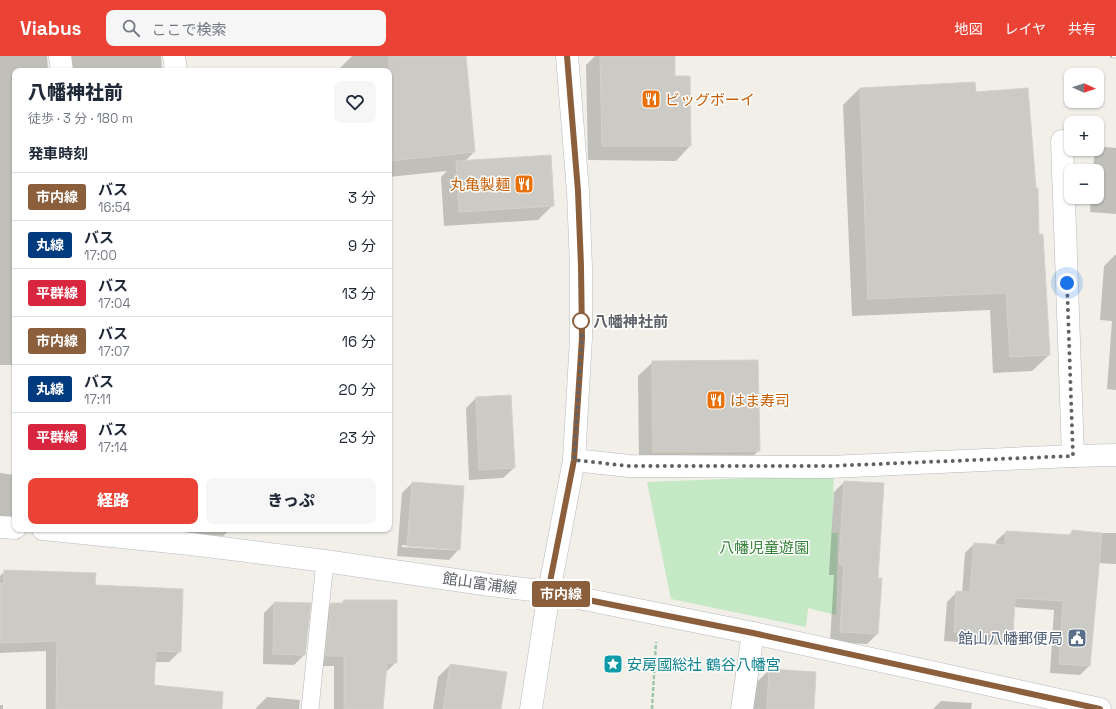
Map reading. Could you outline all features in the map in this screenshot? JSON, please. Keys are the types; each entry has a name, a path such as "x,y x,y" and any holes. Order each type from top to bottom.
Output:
{"street":[{"path":"60,56 62,68"},
{"path":"174,56 176,68"},
{"path":"531,709 548,592 574,460 582,338 578,191 567,56"},
{"path":"1062,141 1073,456"},
{"path":"574,460 629,466 829,466 1116,455"},
{"path":"0,527 12,528"},
{"name":"館山富浦線","path":"73,532 191,544 548,592 753,633 1096,709"},
{"path":"742,709 753,633"}],"lane":[{"path":"310,709 325,561"}],"path":[{"path":"652,709 658,614"}],"green space":[{"name":"八幡児童遊園","path":"834,475 832,533 838,533 836,615 808,608 806,627 671,599 647,482"}],"building":[{"path":"389,56 466,56 475,152 392,161 392,68 389,68"},
{"path":"600,56 675,56 675,76 690,76 691,146 602,146"},
{"path":"975,82 976,92 1028,88 1036,188 1038,188 1039,235 1043,234 1050,355 1010,357 1006,293 868,299 860,88"},
{"path":"551,155 554,206 459,212 456,161"},
{"path":"758,360 760,451 653,452 652,361"},
{"path":"511,395 515,468 479,470 476,397"},
{"path":"844,481 884,483 878,578 882,578 878,634 840,632 844,565 839,564"},
{"path":"412,482 464,486 460,550 407,546"},
{"path":"1072,530 1102,533 1090,666 1059,664 1063,601 1015,598 1013,636 954,632 956,591 970,592 974,543 1005,545 1006,531 1071,535"},
{"path":"4,570 96,573 95,585 183,589 181,652 156,651 154,685 223,692 222,709 56,709 57,641 0,643 0,583 4,583"},
{"path":"344,600 397,600 397,663 387,663 383,709 344,709 344,656 325,656 331,603 344,603"},
{"path":"274,602 311,603 305,655 273,654"},
{"path":"450,664 507,672 501,709 443,709"},
{"path":"769,669 816,672 814,709 767,709"}],"bus line":[{"name":"市内線","path":"567,56 578,191 582,338 574,460 548,592 753,633 1100,709"}],"place":[{"name":"ビッグボーイ","path":"651,99"},
{"name":"丸亀製麺","path":"524,184"},
{"name":"八幡神社前","path":"581,321"},
{"name":"はま寿司","path":"716,400"},
{"name":"館山八幡郵便局","path":"1077,638"},
{"name":"安房國総社 鶴谷八幡宮","path":"613,664"}],"route":[{"path":"581,321 582,338 574,460 629,466 829,466 1073,456 1067,283"}]}
